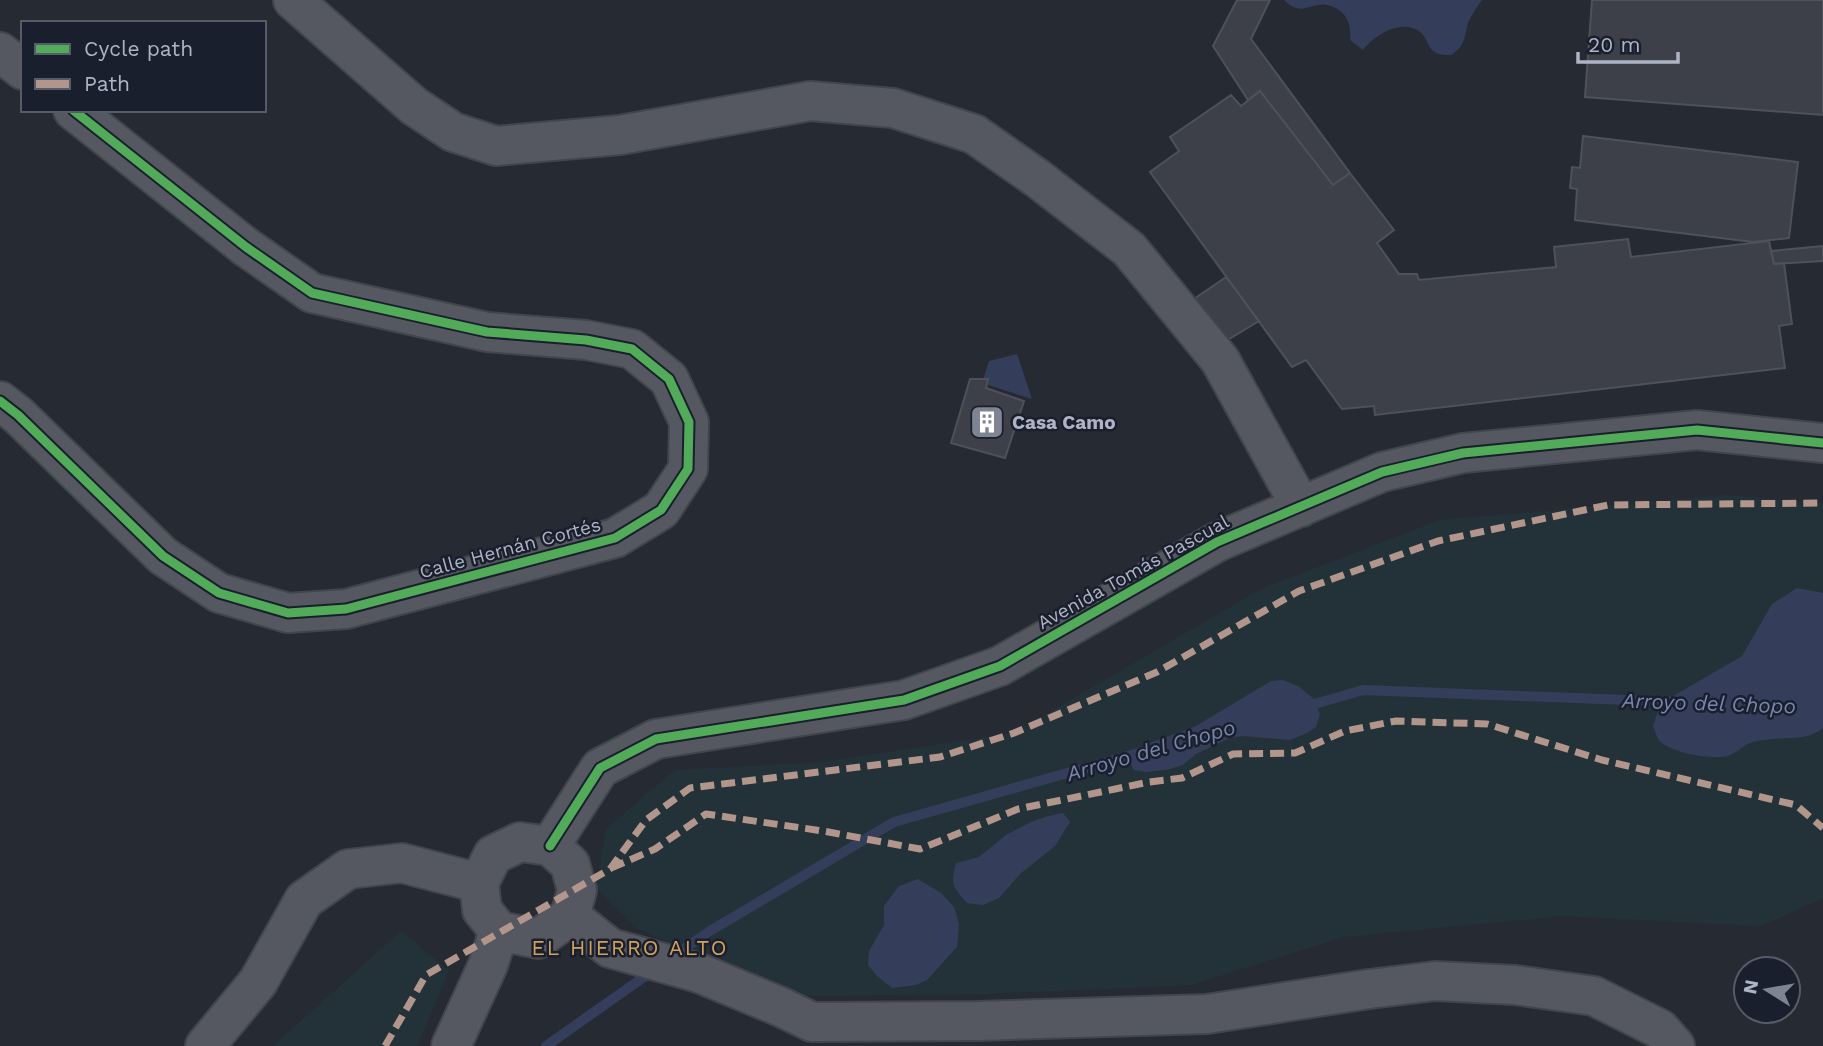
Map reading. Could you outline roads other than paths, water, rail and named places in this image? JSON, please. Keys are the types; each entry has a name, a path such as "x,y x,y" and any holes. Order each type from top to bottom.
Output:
{"street":[{"path":"293,0 414,106 453,132 496,145 620,135 810,101 893,108 974,134 1037,178 1129,249 1220,360 1301,507"},
{"path":"0,52 21,69"},
{"name":"Calle Hernán Cortés","path":"0,401 18,415 163,556 219,593 288,613 346,609 615,538 661,510 688,469 690,422 669,379 632,349 586,340 487,332 312,293 246,247 76,112"},
{"name":"Avenida Tomás Pascual","path":"550,846 600,768 656,739 904,701 1000,666 1217,542 1382,472 1463,453 1697,430 1823,443"},
{"path":"520,842 550,846 570,864 577,890 570,916 538,939 499,931 482,910 479,883 493,855 520,842"},
{"path":"205,1046 258,982 304,900 348,869 402,863 479,883"},
{"path":"570,916 610,948 699,973 812,1022 978,1021 1207,1014 1435,981 1515,985 1594,996 1660,1029 1675,1046"},
{"path":"451,1046 488,965 499,931"}],"water":[{"path":"1284,0 1482,0 1468,23 1461,46 1450,55 1438,54 1430,48 1420,32 1408,27 1386,31 1363,50 1350,40 1349,23 1339,10 1327,5 1301,9"},
{"path":"1017,354 1032,399 982,383 989,361"},
{"path":"1797,588 1823,593 1823,728 1803,737 1754,742 1721,757 1682,752 1660,741 1653,726 1659,708 1675,695 1742,656 1772,604"},
{"path":"1283,680 1298,686 1314,699 1320,714 1316,727 1307,733 1290,740 1243,736 1230,738 1196,754 1183,765 1166,770 1134,770 1130,763 1131,753 1139,747 1196,726 1271,681"},
{"path":"1063,813 1070,822 1055,846 1020,874 999,898 983,905 967,903 954,885 956,863 979,857 1006,835 1031,822"},
{"path":"918,879 941,893 954,907 959,924 957,947 927,980 916,985 892,988 868,965 869,951 884,925 884,906 899,886"}],"waterway":[{"name":"Arroyo del Chopo","path":"1304,707 1363,690 1679,702"},
{"name":"Arroyo del Chopo","path":"675,955 710,931 894,822 1142,752"},
{"name":"Arroyo del Chopo","path":"546,1046 654,970"}],"place":[{"name":"Casa Camo","path":"987,422"}],"district":[{"name":"EL HIERRO ALTO","path":"630,947"}]}
